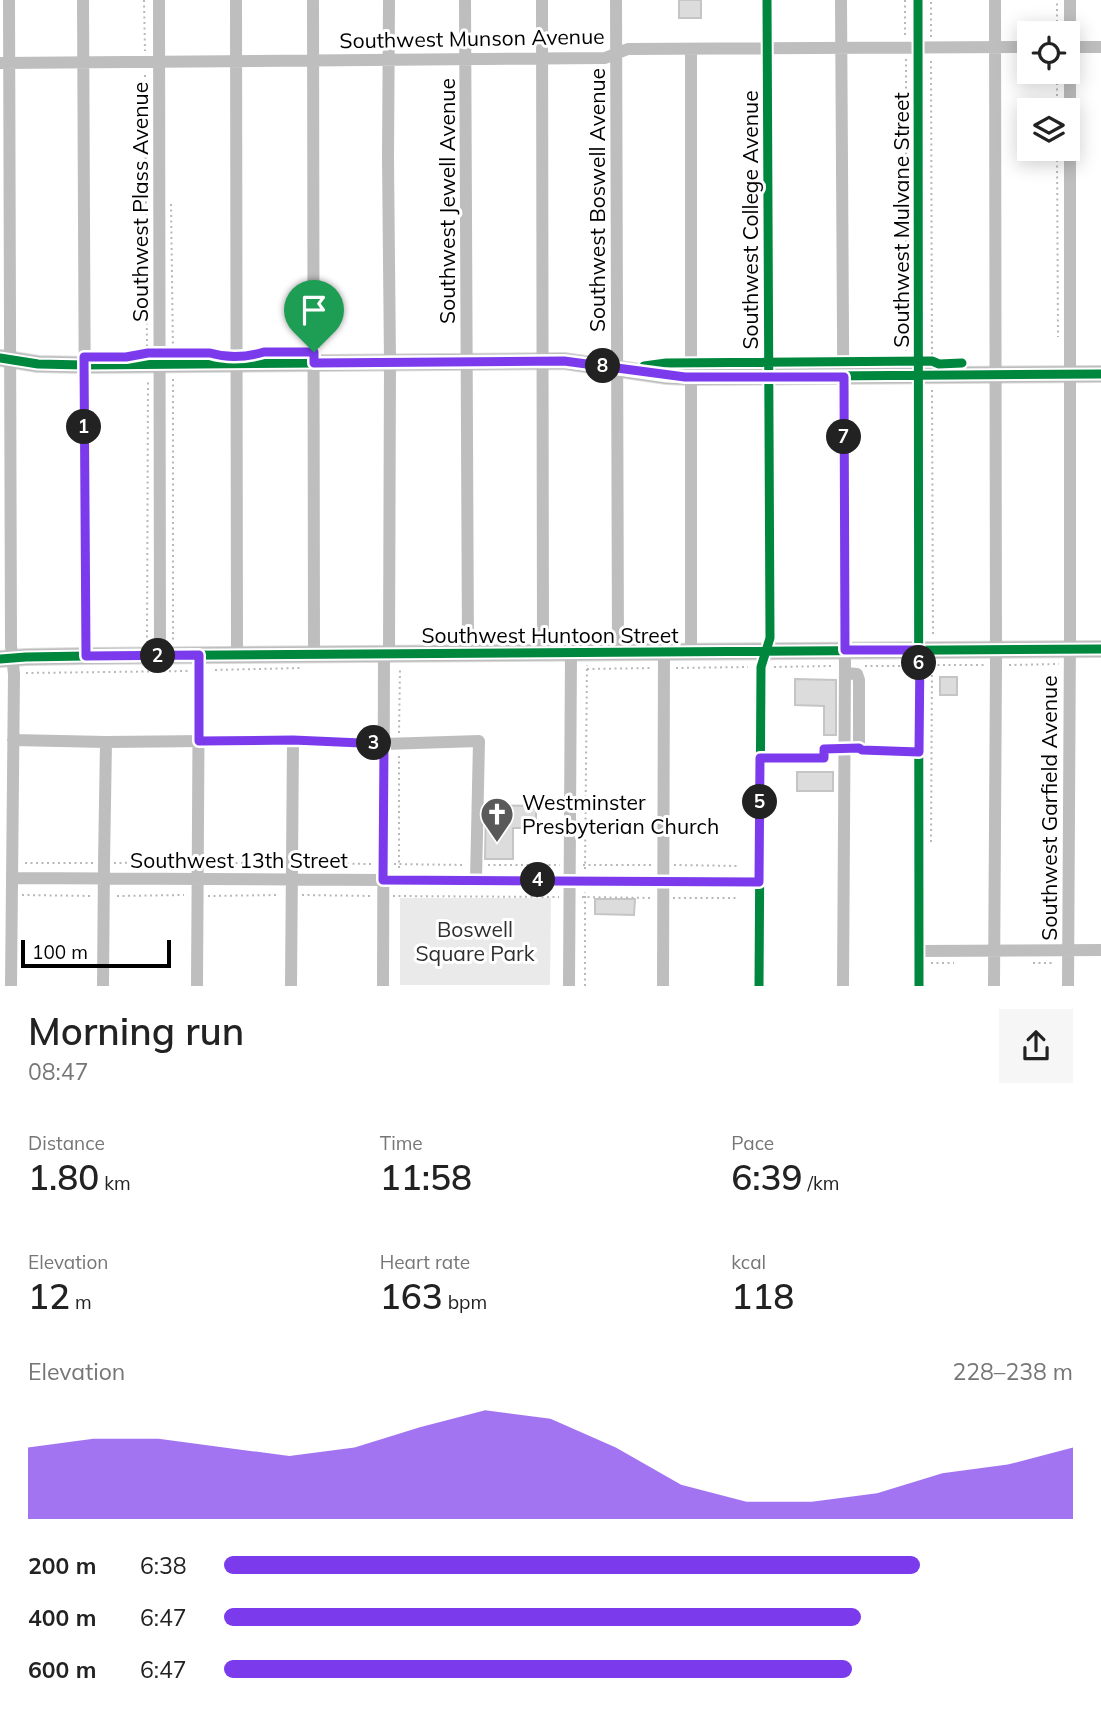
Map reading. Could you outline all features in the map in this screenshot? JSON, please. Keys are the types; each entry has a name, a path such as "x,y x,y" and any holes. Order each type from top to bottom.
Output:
{"main road":[{"path":"5,359 38,364 84,365 160,358 238,363 542,361 576,362 667,376 691,377 844,377 928,367 995,375 1101,374"},
{"name":"Southwest Huntoon Street","path":"9,664 86,656 160,656 199,663 237,655 995,649 1062,654 1101,649"}],"street":[{"path":"9,0 5,63 5,359 11,646 9,664 13,740 12,895 6,968 11,985"},
{"path":"83,0 86,656"},
{"name":"Southwest Plass Avenue","path":"159,0 160,656"},
{"path":"236,0 237,655"},
{"path":"313,0 314,654"},
{"path":"383,985 390,362 389,0"},
{"name":"Southwest Jewell Avenue","path":"465,0 468,653"},
{"path":"542,0 543,653"},
{"name":"Southwest Boswell Avenue","path":"616,0 618,652"},
{"name":"Southwest College Avenue","path":"760,985 761,667 770,638 767,0"},
{"path":"841,0 845,650 843,985"},
{"name":"Southwest Mulvane Street","path":"918,0 925,48 928,367 926,650 919,752 919,985"},
{"path":"994,985 995,0"},
{"name":"Southwest Garfield Avenue","path":"1070,0 1070,21"},
{"name":"Southwest Munson Avenue","path":"5,63 605,58 628,49 1017,47"},
{"path":"1080,47 1101,47"},
{"path":"691,49 691,652"},
{"name":"Southwest Garfield Avenue","path":"1068,985 1062,654 1070,374 1069,84"},
{"path":"569,985 569,880 579,652"},
{"path":"663,985 664,652"},
{"path":"197,985 199,663"},
{"path":"845,673 857,674 859,680 859,748"},
{"path":"13,740 293,740 384,744 479,741 476,880"},
{"path":"291,985 293,740"},
{"path":"103,985 106,741"},
{"path":"760,758 824,758 824,749 859,748 919,752"},
{"name":"Southwest 13th Street","path":"12,878 759,882"},
{"path":"919,951 1101,950"}],"path":[{"path":"144,0 145,136 160,358 173,644"},
{"path":"931,0 925,48 928,367 926,650 931,842"},
{"path":"1057,0 1057,21"},
{"path":"1057,161 1058,345"},
{"path":"147,645 160,358 171,201"},
{"path":"579,652 585,985"},
{"path":"9,664 199,663 215,671"},
{"path":"399,896 400,668"},
{"path":"12,895 739,898"}],"green space":[{"name":"Boswell Square Park","path":"400,898 551,898 550,985 400,985"}],"building":[{"path":"679,0 701,0 701,18 679,18"},
{"path":"940,677 957,677 957,695 940,695"},
{"path":"795,679 836,680 836,735 824,735 824,706 795,705"},
{"path":"797,772 833,772 833,791 797,791"},
{"name":"Westminster Presbyterian Church","path":"486,805 536,806 536,828 513,828 513,859 485,859"},
{"path":"595,899 635,899 634,915 595,914"}],"cycle path":[{"path":"759,986 761,667 770,638 767,0"},
{"path":"918,0 919,986"},
{"path":"0,358 38,364 84,365 564,361 691,377 1101,374"},
{"path":"644,366 666,363 962,363"},
{"path":"0,659 86,656 1101,649"}],"place":[{"name":"Westminster Presbyterian Church","path":"497,844"}],"route":[{"path":"264,352 314,352 314,363 564,361 667,376 844,377 845,650 920,650 919,752 859,748 824,749 824,758 760,758 759,882 383,880 384,744 293,740 199,741 199,655 86,656 84,357 126,357 148,353 251,356 264,352"}]}
